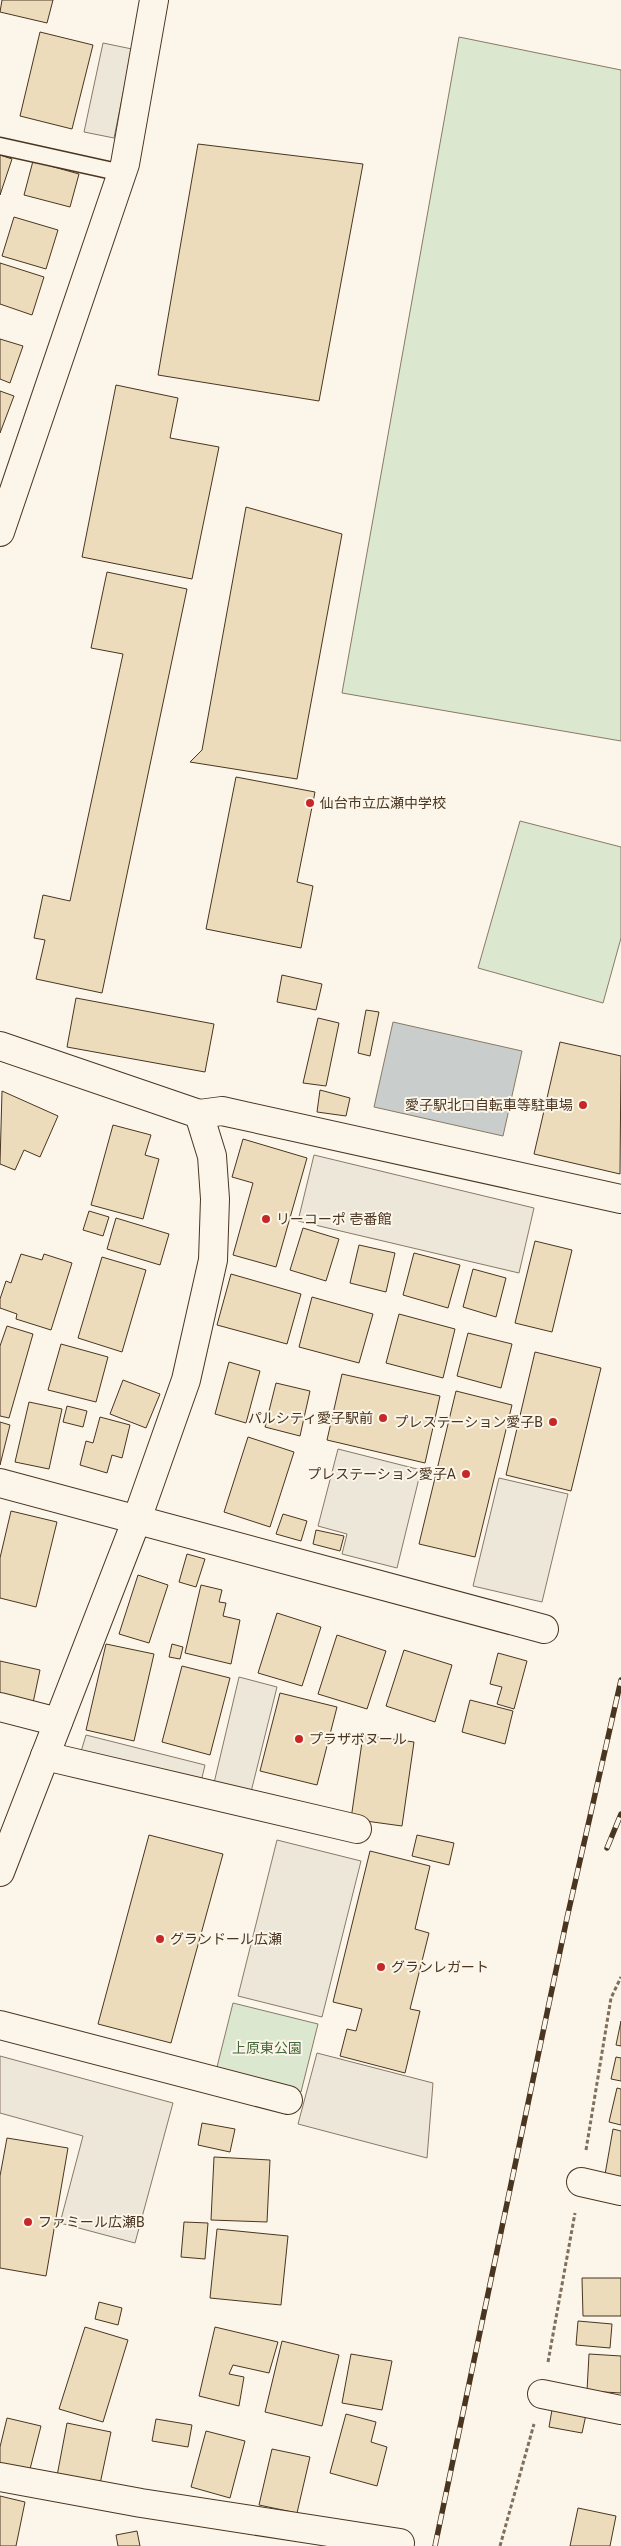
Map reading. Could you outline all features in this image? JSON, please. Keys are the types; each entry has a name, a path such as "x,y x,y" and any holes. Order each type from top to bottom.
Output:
{"street":[{"path":"0,532 9,478 122,173 154,0"},
{"path":"0,1046 199,1114 222,1111 621,1199"},
{"path":"0,1872 137,1519 186,1380 213,1260 215,1199 212,1156 199,1114"},
{"path":"0,1483 544,1628"},
{"path":"0,1707 58,1722"},
{"path":"45,1756 357,1829"},
{"path":"0,2025 288,2100"},
{"path":"581,2182 621,2191"},
{"path":"542,2394 621,2410"},
{"path":"0,2477 132,2501 400,2543"}],"lane":[{"path":"0,146 122,173"}],"path":[{"path":"500,2546 542,2394"}],"green space":[{"path":"459,37 621,70 621,741 342,693"},
{"path":"520,821 621,847 621,938 603,1003 478,968"},
{"name":"上原東公園","path":"233,2003 318,2024 301,2092 216,2071"}],"shaded area":[{"path":"103,43 132,49 114,138 84,132"},
{"path":"393,1022 522,1051 503,1136 374,1107"},
{"path":"314,1155 534,1208 519,1273 298,1221"},
{"path":"338,1449 421,1470 397,1568 342,1554 347,1534 318,1526"},
{"path":"499,1478 568,1494 542,1602 473,1586"},
{"path":"239,1677 277,1687 251,1792 214,1783"},
{"path":"86,1735 205,1765 200,1786 80,1755"},
{"path":"277,1840 361,1861 322,2017 238,1996"},
{"path":"317,2053 433,2083 427,2158 298,2124"},
{"path":"0,2056 173,2103 135,2243 60,2223 83,2136 0,2113"}],"building":[{"path":"2,0 53,0 47,23 0,12"},
{"path":"40,32 93,45 72,129 20,116"},
{"path":"198,144 363,164 319,401 158,375"},
{"path":"0,155 12,159 0,195"},
{"path":"33,161 79,174 70,207 24,195"},
{"path":"14,217 58,230 46,269 2,256"},
{"path":"0,263 44,277 32,315 0,304"},
{"path":"0,339 23,346 10,383 0,379"},
{"path":"116,385 178,398 170,438 219,447 192,579 82,557"},
{"path":"0,391 14,396 0,433"},
{"path":"246,507 342,534 297,779 190,762 202,750"},
{"path":"107,572 187,589 102,993 36,979 45,940 34,938 43,895 70,901 123,654 91,648"},
{"path":"236,777 315,792 297,882 313,886 301,948 206,929"},
{"path":"282,975 322,984 316,1010 277,1002"},
{"path":"76,998 214,1024 205,1072 67,1047"},
{"path":"366,1010 379,1012 370,1056 358,1053"},
{"path":"318,1018 339,1023 326,1086 303,1083"},
{"name":"愛子駅北口自転車等駐車場","path":"560,1042 621,1056 620,1174 534,1154"},
{"path":"320,1090 350,1098 346,1116 317,1112"},
{"path":"2,1091 58,1116 40,1157 24,1150 15,1170 0,1164"},
{"path":"113,1125 151,1135 145,1155 159,1159 143,1219 91,1205"},
{"name":"リーコーポ 壱番館","path":"243,1139 307,1158 276,1267 233,1255 253,1183 232,1177"},
{"path":"89,1211 109,1217 103,1236 83,1230"},
{"path":"116,1218 169,1234 160,1265 107,1249"},
{"path":"303,1228 339,1239 326,1281 290,1270"},
{"path":"535,1241 572,1250 552,1332 515,1323"},
{"path":"359,1245 395,1253 386,1292 350,1283"},
{"path":"414,1253 460,1265 448,1308 403,1295"},
{"path":"21,1254 42,1260 44,1254 72,1263 51,1330 16,1319 17,1314 0,1308 0,1299 6,1281 11,1283"},
{"path":"102,1257 146,1270 122,1352 78,1338"},
{"path":"473,1269 506,1278 496,1317 463,1307"},
{"path":"231,1274 301,1294 287,1344 217,1325"},
{"path":"312,1297 373,1314 359,1363 299,1347"},
{"path":"399,1314 455,1329 443,1378 386,1363"},
{"path":"7,1326 33,1334 9,1418 0,1416 0,1346"},
{"path":"468,1333 512,1344 501,1388 457,1376"},
{"path":"61,1344 108,1357 96,1402 48,1390"},
{"name":"プレステーション愛子B","path":"535,1352 601,1368 571,1491 506,1475"},
{"path":"229,1362 260,1371 246,1423 215,1414"},
{"name":"パルシティ愛子駅前","path":"342,1374 440,1396 425,1463 327,1440"},
{"path":"123,1380 160,1394 146,1428 110,1414"},
{"path":"276,1383 310,1391 300,1436 265,1427"},
{"name":"プレステーション愛子A","path":"456,1391 512,1405 475,1557 419,1544"},
{"path":"29,1402 62,1409 49,1469 15,1462"},
{"path":"67,1406 87,1411 83,1427 63,1422"},
{"path":"100,1417 130,1425 122,1458 112,1455 107,1473 80,1465 86,1441 93,1443"},
{"path":"0,1422 10,1425 0,1465"},
{"path":"248,1437 294,1452 270,1527 224,1512"},
{"path":"11,1511 57,1522 36,1607 0,1598 0,1558"},
{"path":"283,1514 307,1521 301,1541 276,1534"},
{"path":"316,1530 344,1536 340,1551 313,1544"},
{"path":"187,1554 205,1559 196,1587 179,1582"},
{"path":"138,1575 168,1585 149,1643 119,1634"},
{"path":"201,1585 222,1590 219,1602 226,1603 223,1616 240,1620 231,1664 185,1653"},
{"path":"277,1613 321,1627 302,1686 258,1673"},
{"path":"337,1635 386,1651 367,1709 318,1694"},
{"path":"106,1644 154,1654 134,1741 86,1730"},
{"path":"172,1644 183,1647 180,1659 169,1657"},
{"path":"404,1650 452,1665 435,1722 386,1706"},
{"path":"498,1653 527,1661 514,1709 497,1704 502,1687 490,1684"},
{"path":"0,1661 40,1670 33,1703 0,1696"},
{"path":"182,1666 230,1678 210,1755 162,1742"},
{"name":"プラザボヌール","path":"280,1693 337,1707 317,1785 260,1771"},
{"path":"470,1700 513,1711 505,1744 462,1732"},
{"path":"363,1735 414,1742 402,1826 351,1819"},
{"name":"グランドール広瀬","path":"149,1835 223,1854 171,2043 98,2024"},
{"path":"417,1835 454,1843 449,1865 412,1856"},
{"name":"グランレガート","path":"370,1851 430,1866 415,1929 429,1933 410,2009 420,2011 405,2073 340,2056 347,2029 356,2031 362,2009 333,2002"},
{"path":"621,2021 621,2046 616,2045"},
{"path":"616,2057 621,2058 621,2081 611,2079"},
{"path":"617,2088 621,2089 621,2125 609,2122"},
{"path":"202,2123 235,2129 230,2152 198,2145"},
{"path":"613,2129 621,2131 621,2189 603,2186"},
{"name":"ファミール広瀬B","path":"7,2138 68,2148 46,2276 0,2268 0,2176"},
{"path":"214,2157 270,2160 267,2222 211,2220"},
{"path":"184,2222 208,2223 205,2259 181,2257"},
{"path":"217,2229 288,2236 281,2305 210,2298"},
{"path":"582,2278 621,2278 621,2316 583,2316"},
{"path":"99,2302 122,2308 118,2325 95,2319"},
{"path":"578,2321 612,2324 610,2348 576,2345"},
{"path":"85,2327 128,2340 103,2422 59,2409"},
{"path":"215,2327 278,2342 269,2373 233,2365 229,2374 244,2377 239,2406 199,2396"},
{"path":"282,2341 339,2355 322,2426 265,2412"},
{"path":"351,2354 392,2361 382,2410 342,2403"},
{"path":"589,2354 621,2356 621,2393 587,2391"},
{"path":"553,2404 587,2410 582,2433 549,2427"},
{"path":"346,2414 376,2422 371,2442 387,2447 377,2486 330,2473"},
{"path":"7,2418 41,2426 29,2473 0,2466 0,2447"},
{"path":"156,2419 192,2425 188,2447 152,2441"},
{"path":"67,2423 111,2432 100,2484 57,2476"},
{"path":"206,2431 245,2441 230,2498 191,2487"},
{"path":"272,2449 310,2457 297,2513 259,2505"},
{"path":"0,2496 25,2502 16,2546 0,2546"},
{"path":"578,2508 616,2516 610,2546 570,2546"},
{"path":"137,2531 140,2546 118,2546 116,2535"}],"railway":[{"path":"435,2546 567,1918 621,1680"},
{"path":"607,1848 621,1814"}],"place":[{"name":"仙台市立広瀬中学校","path":"310,803"},
{"name":"愛子駅北口自転車等駐車場","path":"583,1105"},
{"name":"リーコーポ 壱番館","path":"266,1219"},
{"name":"パルシティ愛子駅前","path":"383,1418"},
{"name":"プレステーション愛子B","path":"553,1422"},
{"name":"プレステーション愛子A","path":"466,1474"},
{"name":"プラザボヌール","path":"299,1739"},
{"name":"グランドール広瀬","path":"160,1939"},
{"name":"グランレガート","path":"381,1967"},
{"name":"ファミール広瀬B","path":"28,2222"}]}
